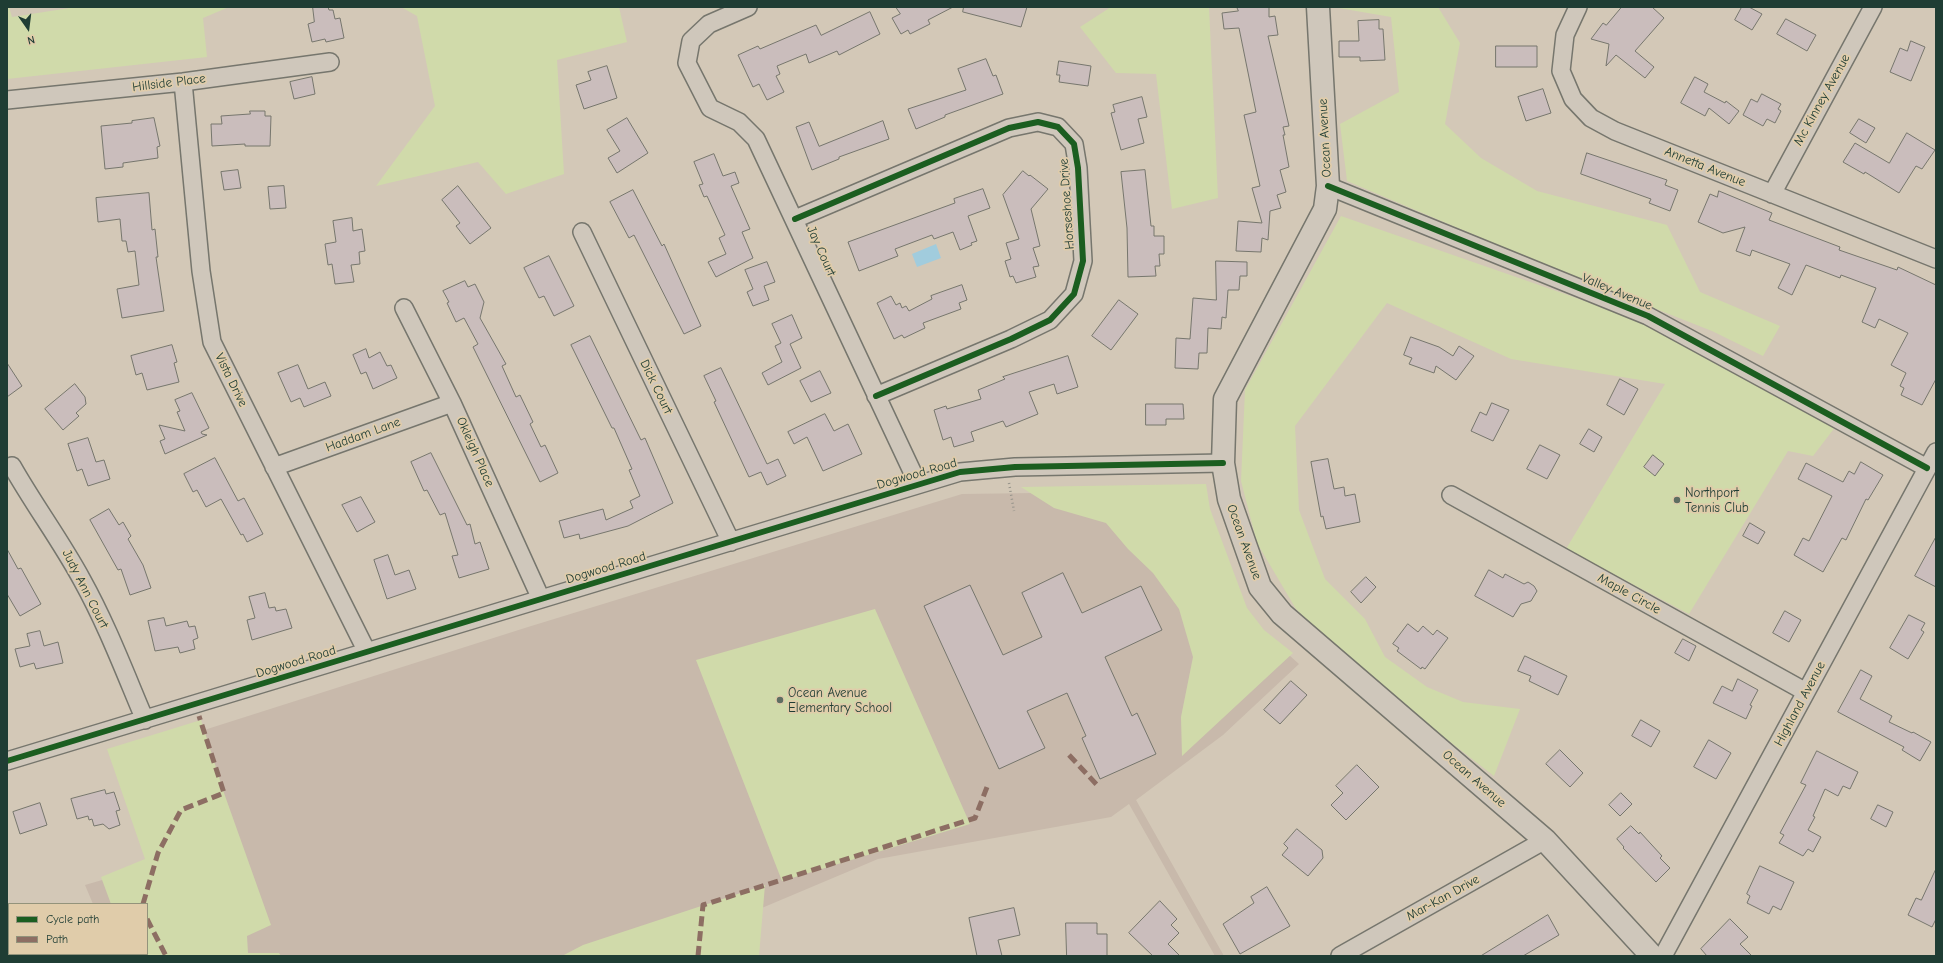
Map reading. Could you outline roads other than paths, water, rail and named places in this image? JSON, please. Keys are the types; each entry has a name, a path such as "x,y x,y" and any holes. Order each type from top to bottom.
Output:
{"main road":[{"name":"Ocean Avenue","path":"1318,7 1328,186 1325,209 1225,399 1223,462 1228,500 1260,586 1282,614 1545,840 1652,956"}],"street":[{"name":"Jay Court","path":"748,7 709,24 692,41 687,63 710,108 739,122 756,139 795,219 918,484"},
{"name":"Annetta Avenue","path":"1578,7 1566,35 1561,71 1573,99 1591,118 1615,131 1936,259"},
{"name":"Mc Kinney Avenue","path":"1772,194 1873,7"},
{"name":"Hillside Place","path":"7,100 183,82 330,62"},
{"name":"Vista Drive","path":"183,82 201,271 212,342 367,652"},
{"name":"Horseshoe Drive","path":"795,219 1009,128 1038,122 1058,127 1074,144 1078,168 1083,261 1074,294 1050,320 1011,339 876,396"},
{"name":"Valley Avenue","path":"1328,186 1648,316 1928,468"},
{"name":"Dick Court","path":"582,232 731,542"},
{"name":"Okleigh Place","path":"404,308 452,403 541,599"},
{"name":"Haddam Lane","path":"274,467 452,403"},
{"name":"Highland Avenue","path":"1663,956 1936,452"},
{"name":"Dogwood Road","path":"7,761 960,472 1015,467 1223,462"},
{"name":"Judy Ann Court","path":"12,466 31,500 62,544 84,582 145,720"},
{"name":"Maple Circle","path":"1451,495 1806,692"},
{"name":"Mar-Kan Drive","path":"1340,956 1545,840"}],"water":[{"path":"936,244 941,258 917,267 912,254"}],"place":[{"name":"Northport Tennis Club","path":"1677,500"},
{"name":"Ocean Avenue Elementary School","path":"780,700"}]}
